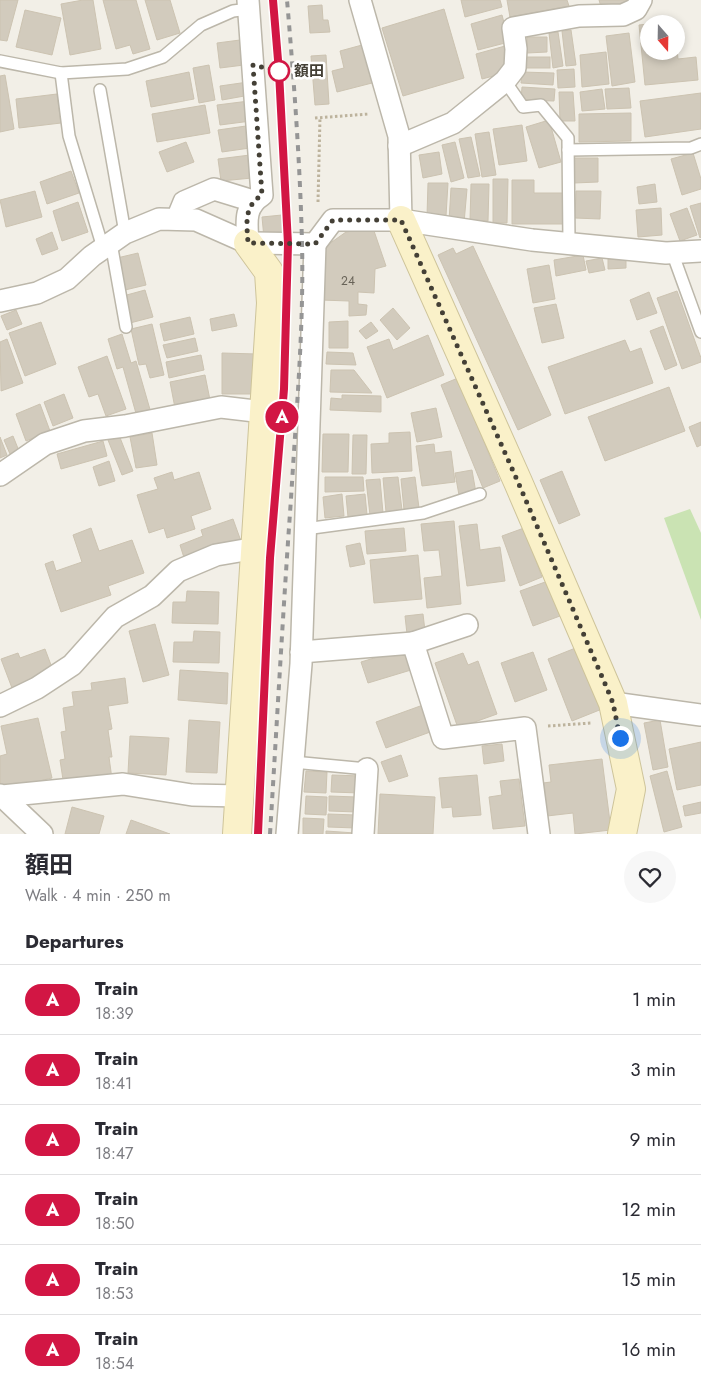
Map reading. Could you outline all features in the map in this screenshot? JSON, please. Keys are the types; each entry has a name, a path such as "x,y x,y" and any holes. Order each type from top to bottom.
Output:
{"street":[{"path":"360,0 399,136 401,220 522,490 613,703 631,789 622,834"},
{"path":"399,146 453,124 505,81 515,68 516,49 513,28 579,16 623,15 636,10 641,0"},
{"path":"237,834 241,796 271,303 269,272 248,243 247,214 253,201 262,195 249,5"},
{"path":"178,219 184,202 214,189 253,201"},
{"path":"0,301 36,293 67,279 113,241 159,219 196,220 248,243 315,244"},
{"path":"287,834 301,652 315,244 333,220 401,220 569,244 672,252 701,251"},
{"path":"0,475 45,444 84,431 125,426 221,407 264,412"},
{"path":"0,706 37,688 72,666 115,617 152,596 178,571 216,555 256,548"},
{"path":"301,652 413,643 467,624"},
{"path":"413,643 443,738 525,728 540,834"},
{"path":"613,703 701,715"},
{"path":"363,834 366,770"},
{"path":"1,796 123,784 192,795 241,796"},
{"path":"1,796 42,834"}],"lane":[{"path":"0,61 61,74 127,69 163,57 201,25 249,5"},
{"path":"61,74 69,136 113,241"},
{"path":"505,81 523,107 540,105 568,138 569,244"},
{"path":"100,90 113,241 126,327"},
{"path":"568,150 691,148 701,144"},
{"path":"672,252 701,332"},
{"path":"305,529 424,513 480,494"},
{"path":"293,762 366,770"}],"path":[{"path":"315,244 318,229 318,118 392,112"},
{"path":"525,728 592,723"}],"green space":[{"path":"690,509 701,533 701,620 664,518"}],"building":[{"path":"0,0 18,0 7,41 0,40"},
{"path":"93,0 101,49 70,55 61,4"},
{"path":"103,0 136,0 150,49 133,54 130,45 116,49"},
{"path":"145,0 170,0 180,33 157,40"},
{"path":"461,0 500,0 502,7 465,17"},
{"path":"507,0 567,0 569,6 510,17"},
{"path":"599,0 633,0 602,10"},
{"path":"322,5 323,20 328,20 330,32 310,33 308,6"},
{"path":"444,9 464,78 403,96 382,28"},
{"path":"25,10 61,18 52,55 16,47"},
{"path":"502,15 509,42 478,50 471,24"},
{"path":"571,30 576,65 566,66 562,31"},
{"path":"558,32 563,66 553,68 549,33"},
{"path":"629,33 635,82 612,86 606,36"},
{"path":"527,37 547,37 547,52 527,53"},
{"path":"240,40 244,65 220,68 217,43"},
{"path":"362,45 372,83 337,92 332,71 344,68 340,51"},
{"path":"505,46 510,64 505,73 482,79 476,54"},
{"path":"606,52 609,84 582,87 580,55"},
{"path":"326,55 329,104 315,105 311,56"},
{"path":"522,57 550,57 550,68 522,68"},
{"path":"696,57 698,80 645,85 642,60 685,60 685,58"},
{"path":"209,65 215,100 199,103 193,68"},
{"path":"574,69 575,87 558,88 557,70"},
{"path":"189,72 194,99 151,107 146,81"},
{"path":"522,72 554,73 553,85 521,83"},
{"path":"5,75 14,129 0,132 0,76"},
{"path":"248,82 250,95 222,100 220,86"},
{"path":"522,87 555,89 554,101 521,100"},
{"path":"629,88 631,108 607,109 605,89"},
{"path":"602,89 605,109 582,111 580,92"},
{"path":"559,92 573,92 575,121 560,121"},
{"path":"701,93 701,129 645,137 640,101"},
{"path":"57,94 61,123 19,128 16,99"},
{"path":"249,101 251,121 220,125 217,105"},
{"path":"205,105 210,133 157,142 152,114"},
{"path":"631,113 631,141 579,142 579,114"},
{"path":"549,120 561,162 539,168 526,127"},
{"path":"522,125 527,161 499,165 493,129"},
{"path":"246,126 250,148 222,152 218,130"},
{"path":"489,132 496,175 482,177 475,134"},
{"path":"471,137 480,176 468,178 459,139"},
{"path":"186,142 194,162 167,172 159,152"},
{"path":"455,142 464,178 451,182 442,145"},
{"path":"439,152 442,174 423,178 419,155"},
{"path":"693,153 701,179 701,189 682,195 671,159"},
{"path":"250,155 252,178 221,181 218,159"},
{"path":"574,158 598,158 598,182 574,183"},
{"path":"71,171 79,193 47,204 40,182"},
{"path":"493,179 508,179 507,223 493,223"},
{"path":"512,180 534,180 534,193 563,193 563,224 512,224"},
{"path":"428,183 448,183 446,216 427,216"},
{"path":"471,184 489,184 488,221 470,221"},
{"path":"655,184 657,202 639,204 637,187"},
{"path":"451,188 467,189 464,223 449,221"},
{"path":"35,191 42,217 6,227 0,200"},
{"path":"576,191 601,191 600,219 575,218"},
{"path":"78,202 88,232 62,241 53,211"},
{"path":"701,203 701,237 700,238 690,206"},
{"path":"661,208 662,235 638,237 636,210"},
{"path":"687,208 697,235 680,241 670,214"},
{"path":"282,215 283,237 264,238 262,217"},
{"path":"373,228 386,266 375,269 374,293 358,292 358,304 367,305 366,315 349,316 349,301 321,300 321,254 329,244 346,232"},
{"path":"52,232 58,249 42,255 36,239"},
{"path":"473,246 551,415 518,430 438,255 453,248 456,254"},
{"path":"138,253 146,285 125,290 117,258"},
{"path":"583,255 586,270 556,276 554,260"},
{"path":"602,258 605,270 589,273 586,261"},
{"path":"608,259 626,259 626,268 608,269"},
{"path":"549,265 555,299 533,303 527,269"},
{"path":"145,290 153,317 130,323 123,296"},
{"path":"677,291 701,358 701,362 682,369 657,298"},
{"path":"649,292 657,313 637,320 630,300"},
{"path":"556,304 564,338 542,343 534,308"},
{"path":"393,308 410,328 397,340 380,320"},
{"path":"16,310 22,324 7,330 1,316"},
{"path":"234,314 237,326 212,331 210,319"},
{"path":"190,317 194,334 164,341 160,324"},
{"path":"348,321 348,348 329,348 329,322"},
{"path":"41,322 56,364 25,376 9,333"},
{"path":"371,322 378,331 366,339 359,331"},
{"path":"152,324 164,375 150,378 146,364 139,365 131,329"},
{"path":"663,326 677,365 665,370 650,331"},
{"path":"122,334 131,363 136,361 151,413 137,417 123,367 117,369 108,339"},
{"path":"428,335 444,375 387,398 367,347 389,339 393,350"},
{"path":"195,338 198,351 167,358 163,345"},
{"path":"7,339 23,383 1,391 0,342"},
{"path":"625,340 630,352 641,348 653,383 565,414 548,367"},
{"path":"327,352 353,353 356,365 326,364"},
{"path":"222,353 257,354 256,394 222,394"},
{"path":"201,355 204,370 169,378 166,362"},
{"path":"107,356 126,409 106,416 98,394 89,397 78,367"},
{"path":"331,370 354,370 372,393 330,392"},
{"path":"205,375 210,400 175,408 170,382"},
{"path":"458,378 500,481 483,488 441,385"},
{"path":"669,387 685,431 605,461 588,417"},
{"path":"64,394 73,418 53,426 44,402"},
{"path":"342,395 381,396 381,412 330,410 331,398 342,399"},
{"path":"40,404 50,431 26,441 16,414"},
{"path":"436,408 442,437 417,442 411,413"},
{"path":"701,422 701,445 697,447 689,427"},
{"path":"410,432 412,471 372,473 371,444 389,443 389,433"},
{"path":"152,433 157,465 136,468 130,437"},
{"path":"323,434 349,434 348,472 322,472"},
{"path":"119,435 133,471 122,475 108,440"},
{"path":"353,435 367,435 366,474 352,474"},
{"path":"13,436 19,451 10,454 4,440"},
{"path":"0,437 7,455 0,458"},
{"path":"103,441 107,456 61,469 57,454"},
{"path":"434,444 435,453 451,451 455,482 422,486 416,446"},
{"path":"109,461 115,481 99,486 93,467"},
{"path":"472,470 476,493 459,495 455,473"},
{"path":"562,471 580,515 559,524 540,480"},
{"path":"172,472 174,480 199,472 211,509 191,516 195,529 167,538 164,528 149,533 137,495 158,489 154,478"},
{"path":"325,477 363,477 364,491 325,492"},
{"path":"398,477 402,510 386,512 383,478"},
{"path":"415,477 419,508 404,510 401,479"},
{"path":"380,479 383,513 370,515 366,480"},
{"path":"342,494 344,516 325,518 323,497"},
{"path":"365,494 367,515 348,517 346,496"},
{"path":"233,519 242,544 186,564 180,545 203,536 201,530"},
{"path":"454,521 461,604 427,608 424,578 442,576 439,550 424,551 421,524"},
{"path":"477,524 480,550 500,547 505,581 467,586 459,526"},
{"path":"91,528 99,551 132,540 144,573 108,586 111,595 61,612 45,564 53,561 56,571 82,562 73,535"},
{"path":"404,528 406,551 367,554 365,531"},
{"path":"524,528 542,577 520,586 502,536"},
{"path":"360,543 365,564 350,567 346,546"},
{"path":"418,555 422,599 374,603 370,560"},
{"path":"548,581 560,616 533,626 520,591"},
{"path":"187,591 219,592 218,624 172,623 173,602 186,602"},
{"path":"423,614 425,631 407,634 405,616"},
{"path":"155,624 169,675 143,682 129,631"},
{"path":"194,631 220,632 219,663 173,662 174,642 193,642"},
{"path":"578,647 602,709 572,721 548,659"},
{"path":"45,649 54,673 12,688 1,659 18,653 20,658"},
{"path":"404,649 411,670 368,683 361,662"},
{"path":"533,652 547,690 515,702 501,663"},
{"path":"463,653 468,665 478,661 497,714 458,728 435,663"},
{"path":"180,670 228,673 227,704 178,700"},
{"path":"125,678 128,703 108,706 112,729 108,730 112,757 109,757 112,779 64,786 60,760 65,759 61,732 66,731 63,708 74,706 72,692 92,690 91,683"},
{"path":"423,705 433,731 386,748 376,722"},
{"path":"38,718 52,778 2,790 0,756 7,754 1,726"},
{"path":"189,720 220,722 217,773 186,772"},
{"path":"660,720 668,767 653,770 644,723"},
{"path":"130,736 169,738 166,775 128,773"},
{"path":"701,742 701,785 677,790 669,749"},
{"path":"502,744 504,761 484,764 482,746"},
{"path":"401,755 408,776 389,782 381,762"},
{"path":"602,759 611,830 575,834 573,813 547,816 543,783 551,782 549,765"},
{"path":"306,771 327,772 326,793 304,792"},
{"path":"667,771 682,827 664,832 650,776"},
{"path":"332,775 361,776 360,793 331,792"},
{"path":"477,775 481,815 453,817 452,807 442,808 439,778"},
{"path":"519,779 525,826 493,829 489,797 502,795 500,781"},
{"path":"380,794 435,797 433,834 378,834"},
{"path":"306,796 327,797 326,815 305,814"},
{"path":"329,796 357,797 357,812 329,811"},
{"path":"701,802 701,813 685,816 683,806"},
{"path":"72,807 104,816 99,834 65,834"},
{"path":"328,814 356,815 356,828 328,827"},
{"path":"303,818 324,819 323,834 303,834"},
{"path":"131,820 170,834 126,834"},
{"path":"326,831 355,833 355,834 326,834"}],"railway":[{"path":"258,834 270,558 284,389 289,244 273,0"},
{"path":"270,834 302,307 300,182 287,0"}],"train":[{"name":"A","path":"258,834 270,558 284,389 288,244 279,72 273,0"}],"place":[{"name":"額田","path":"279,71"}],"route":[{"path":"279,71 253,65 262,195 253,201 247,214 248,243 315,244 333,220 401,220 548,550 606,686 613,703 620,738"}]}
